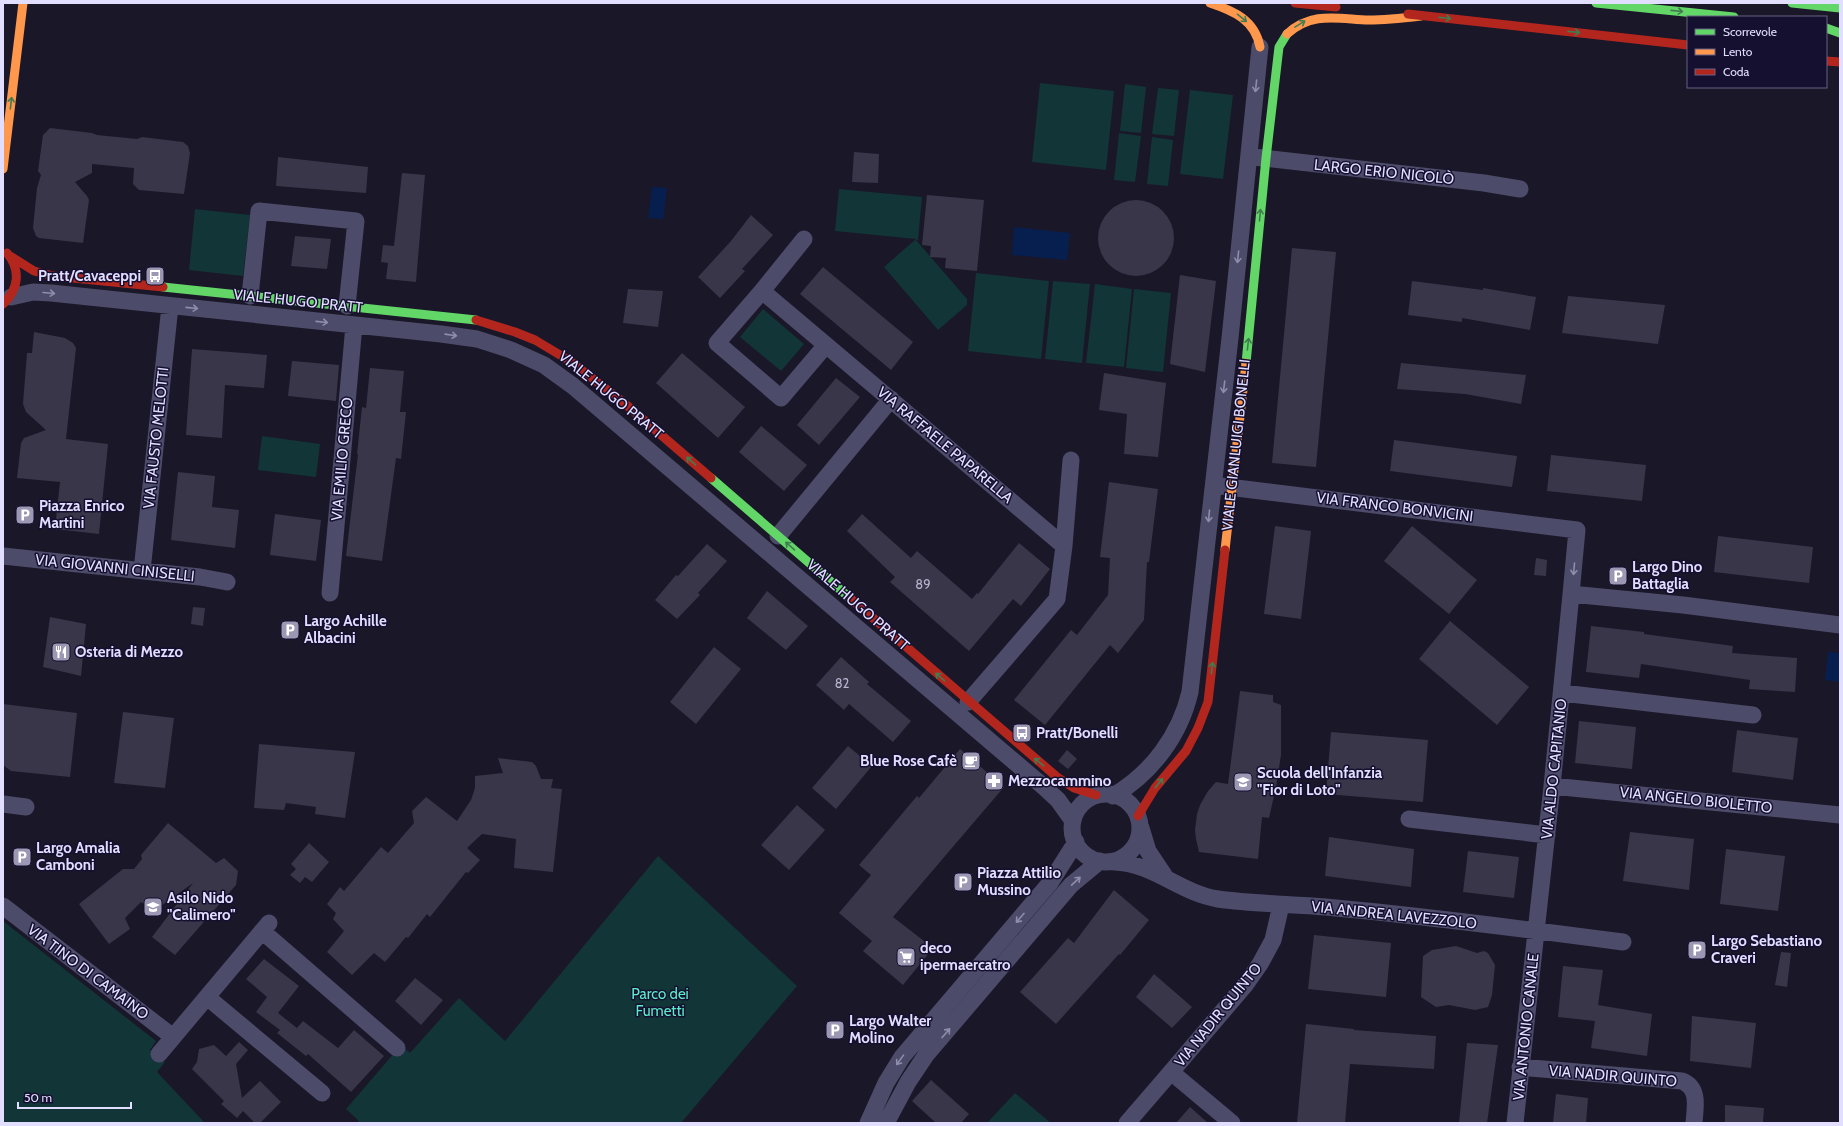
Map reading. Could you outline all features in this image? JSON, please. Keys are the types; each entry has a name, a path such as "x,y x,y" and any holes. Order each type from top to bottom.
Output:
{"main road":[{"path":"3,169 23,3"},
{"path":"1210,3 1232,11 1246,20 1256,32 1260,47"},
{"path":"1295,3 1342,8"},
{"path":"1596,3 1724,16"},
{"path":"1792,3 1840,8"},
{"path":"1366,10 1687,45"},
{"name":"VIALE GIANLUIGI BONELLI","path":"1139,821 1152,792 1186,751 1196,734 1206,709 1214,652 1230,488 1251,316 1266,158 1278,54 1281,44 1286,36 1297,26 1311,19 1326,17 1394,20 1421,16"},
{"path":"1827,27 1840,28"},
{"path":"1827,27 1840,33"},
{"path":"1827,61 1840,62"},
{"path":"6,249 15,266 17,275 16,286 7,300"},
{"name":"VIALE HUGO PRATT","path":"6,249 25,267 48,275 470,320 487,323 516,332 551,348 571,360 595,379 968,702 1057,777 1074,788 1096,795"}],"street":[{"name":"VIALE GIANLUIGI BONELLI","path":"1113,796 1136,780 1160,754 1169,743 1187,709 1194,673 1212,485 1230,338 1260,47"},
{"name":"LARGO ERIO NICOLÒ","path":"1248,157 1484,183 1520,189"},
{"path":"250,296 259,211 341,219 356,221 347,306"},
{"path":"804,239 717,343 781,398 826,345"},
{"name":"VIA RAFFAELE PAPARELLA","path":"762,291 892,399 1064,546"},
{"name":"VIALE HUGO PRATT","path":"7,300 41,292 477,339 523,354 558,374 708,500 1036,780 1058,800 1073,821"},
{"name":"VIA FAUSTO MELOTTI","path":"142,571 170,306"},
{"name":"VIA EMILIO GRECO","path":"330,593 354,325"},
{"path":"778,536 892,399"},
{"path":"968,702 1057,599 1064,546 1070,460"},
{"name":"VIA FRANCO BONVICINI","path":"1212,485 1577,530 1571,600"},
{"name":"VIA GIOVANNI CINISELLI","path":"3,556 200,577 227,582"},
{"path":"1571,600 1672,603 1840,625"},
{"name":"VIA ALDO CAPITANIO","path":"1537,931 1571,600"},
{"path":"1562,693 1753,715"},
{"name":"VIA ANGELO BIOLETTO","path":"1552,786 1840,815"},
{"path":"1107,862 1086,854 1076,842 1073,821 1079,807 1096,795 1113,796 1129,804 1139,821 1148,851 1168,880"},
{"path":"3,804 26,807"},
{"path":"1409,819 1547,835"},
{"path":"886,1123 904,1087 926,1054 1071,885 1107,862 1126,855 1134,847 1139,838 1139,821"},
{"path":"868,1123 886,1083 902,1057 1050,883 1076,842"},
{"name":"VIA ANDREA LAVEZZOLO","path":"1107,862 1125,862 1139,865 1187,890 1208,897 1281,905 1326,907 1623,942"},
{"name":"VIA NADIR QUINTO","path":"1232,1123 1171,1072 1246,984 1260,964 1273,940 1281,905"},
{"name":"VIA TINO DI CAMAINO","path":"3,906 173,1037"},
{"path":"159,1054 266,927 397,1048"},
{"name":"VIA ANTONIO CANALE","path":"1515,1123 1520,1067 1537,931"},
{"path":"207,996 322,1093"},
{"name":"VIA NADIR QUINTO","path":"1520,1067 1682,1081 1692,1089 1696,1097 1694,1123"},
{"path":"1127,1123 1171,1072"}],"green space":[{"path":"1040,83 1114,91 1106,170 1032,162"},
{"path":"1125,84 1146,87 1141,133 1120,131"},
{"path":"1158,88 1179,90 1174,136 1152,134"},
{"path":"1190,90 1233,95 1223,179 1180,174"},
{"path":"1119,133 1141,136 1135,182 1114,180"},
{"path":"1152,137 1173,140 1168,186 1147,184"},
{"path":"839,189 922,197 918,240 916,240 967,299 967,305 938,330 884,267 916,239 835,231"},
{"path":"195,209 250,215 243,276 189,270"},
{"path":"976,273 1049,281 1041,359 968,351"},
{"path":"1053,281 1090,284 1082,363 1045,359"},
{"path":"1095,284 1132,289 1124,367 1086,363"},
{"path":"1134,289 1171,293 1163,372 1126,368"},
{"path":"763,309 804,344 781,371 740,337"},
{"path":"262,436 320,444 316,477 258,470"},
{"name":"Parco dei Fumetti","path":"658,856 797,986 681,1123 357,1123 359,1121 346,1109 401,1045 410,1053 459,998 505,1041"},
{"path":"3,921 156,1041 150,1050 165,1062 157,1072 205,1123 3,1123"},
{"path":"1015,1093 1051,1123 987,1123"}],"water":[{"path":"652,187 667,188 663,219 648,218"},
{"path":"1014,227 1070,233 1067,260 1012,255"},
{"path":"1828,652 1840,653 1840,682 1825,680"}],"building":[{"path":"50,128 92,133 97,135 137,139 142,137 183,142 188,146 190,153 184,194 139,190 133,184 134,168 92,164 92,173 75,182 89,200 83,243 39,238 36,236 33,228 37,188 41,175 38,171 43,135"},
{"path":"854,152 879,154 878,183 852,182"},
{"path":"278,157 368,167 366,193 276,186"},
{"path":"402,173 425,175 416,282 386,279 388,263 381,262 383,245 394,246"},
{"path":"927,195 984,200 977,271 945,268 946,258 930,257 931,246 922,245"},
{"path":"1136,200 1150,203 1163,211 1171,224 1174,238 1171,252 1163,265 1150,273 1136,276 1122,273 1109,265 1101,252 1098,238 1101,224 1109,211 1122,203"},
{"path":"751,215 773,235 742,269 745,271 720,298 698,277 731,241"},
{"path":"295,236 331,239 327,269 291,266"},
{"path":"1292,248 1336,252 1316,467 1272,463"},
{"path":"823,267 913,342 891,370 800,294"},
{"path":"1180,275 1216,281 1205,372 1170,364"},
{"path":"1412,281 1483,290 1483,288 1536,297 1530,330 1462,318 1462,322 1408,315"},
{"path":"628,289 663,291 658,327 623,323"},
{"path":"1568,296 1665,305 1658,344 1562,333"},
{"path":"34,332 65,338 73,343 76,348 66,439 108,444 99,534 55,529 60,482 17,478 21,443 24,438 46,430 26,412 23,404 27,353 32,353"},
{"path":"192,349 267,355 264,388 225,385 222,438 186,435"},
{"path":"682,353 745,407 718,438 656,383"},
{"path":"292,361 339,365 336,401 288,396"},
{"path":"1401,363 1526,375 1521,404 1465,394 1397,389"},
{"path":"370,368 404,371 400,412 406,412 401,459 396,458 382,561 346,556 362,407 366,408"},
{"path":"1104,373 1166,383 1158,457 1124,454 1127,414 1099,410"},
{"path":"836,378 860,397 819,445 797,425"},
{"path":"761,426 807,465 784,491 739,452"},
{"path":"1394,440 1517,456 1512,487 1390,471"},
{"path":"1551,455 1646,465 1642,501 1547,491"},
{"path":"178,472 215,476 212,507 239,510 235,548 171,540"},
{"path":"1109,482 1158,489 1149,562 1147,562 1144,620 1118,653 1110,645 1045,725 1014,700 1071,630 1077,635 1108,595 1110,558 1100,557"},
{"path":"275,514 321,520 316,561 270,555"},
{"path":"862,514 911,558 917,551 972,599 977,593 978,594 1019,543 1050,569 1021,606 1013,599 969,651 890,582 895,577 847,531"},
{"path":"1275,526 1311,531 1301,619 1264,614"},
{"path":"1412,526 1477,580 1449,614 1384,561"},
{"path":"1718,536 1813,547 1809,583 1714,572"},
{"path":"707,544 727,561 698,593 700,595 677,619 655,600 676,575 678,576"},
{"path":"1536,558 1547,560 1546,576 1534,575"},
{"path":"767,591 808,626 786,650 747,618"},
{"path":"193,607 205,608 203,626 191,624"},
{"path":"50,617 86,624 81,676 43,667"},
{"path":"1450,621 1529,687 1497,725 1419,659"},
{"path":"1591,626 1644,632 1644,634 1733,646 1732,653 1797,658 1795,692 1749,689 1750,680 1641,664 1639,678 1586,672"},
{"path":"714,647 741,669 696,724 670,702"},
{"path":"841,657 869,682 867,684 911,721 893,742 849,704 844,710 816,685"},
{"path":"1240,691 1273,695 1273,702 1281,705 1281,755 1269,818 1262,817 1258,859 1199,852 1195,830 1200,805 1208,791 1216,782 1228,784"},
{"path":"3,704 77,713 70,777 11,771 3,765"},
{"path":"123,712 174,718 165,788 114,783"},
{"path":"1579,721 1636,727 1632,769 1575,763"},
{"path":"1737,730 1798,738 1793,780 1732,772"},
{"path":"1331,732 1428,740 1423,802 1326,794"},
{"path":"259,744 355,752 345,818 315,814 316,807 286,803 284,810 254,808"},
{"path":"848,746 872,766 836,809 812,788"},
{"path":"960,749 1004,787 893,917 933,948 903,985 863,951 872,941 839,913 871,875 859,865 917,796 919,798"},
{"path":"1067,750 1077,759 1068,769 1058,761"},
{"path":"498,758 532,762 536,766 541,779 553,779 551,788 562,789 553,872 514,868 516,839 482,834 467,848 480,860 468,873 466,872 430,917 427,914 408,938 406,937 385,962 374,953 352,975 327,952 344,931 333,919 336,913 327,904 340,887 344,891 381,847 388,853 414,823 412,811 426,797 457,821 471,800 475,788 475,776 503,773"},
{"path":"797,805 825,830 789,870 761,845"},
{"path":"168,823 216,863 224,858 238,871 236,885 175,955 152,937 193,883 154,911 141,902 125,918 130,929 109,944 79,904 123,869 134,869 142,859 141,855"},
{"path":"1630,832 1694,839 1689,890 1623,881"},
{"path":"1329,837 1414,849 1411,887 1325,876"},
{"path":"309,843 329,862 312,882 305,877 300,883 290,875 296,869 291,864"},
{"path":"1726,849 1785,856 1778,911 1720,904"},
{"path":"1468,851 1519,857 1514,898 1463,892"},
{"path":"1114,890 1149,920 1120,955 1119,954 1056,1024 1020,992 1068,938 1074,943"},
{"path":"1314,935 1391,943 1386,997 1308,989"},
{"path":"1456,946 1477,953 1484,951 1488,953 1495,965 1492,995 1488,1007 1475,1010 1449,1005 1436,1007 1421,997 1423,956 1432,950"},
{"path":"1781,952 1791,953 1787,987 1775,985"},
{"path":"264,959 299,986 278,1013 297,1028 303,1021 338,1048 354,1030 384,1056 351,1092 308,1054 306,1056 277,1033 280,1030 256,1012 267,997 246,979"},
{"path":"1563,966 1603,970 1598,1005 1652,1014 1647,1056 1591,1048 1595,1021 1558,1017"},
{"path":"1154,974 1192,1007 1172,1028 1136,997"},
{"path":"415,978 443,1000 421,1025 395,1001"},
{"path":"1692,1016 1756,1023 1751,1068 1690,1061"},
{"path":"1306,1024 1354,1030 1436,1036 1434,1069 1350,1064 1345,1123 1297,1123"},
{"path":"239,1042 248,1050 236,1064 242,1098 260,1081 281,1102 260,1123 255,1123 243,1111 237,1118 221,1104 224,1101 192,1069 197,1062 199,1049 214,1045 226,1056"},
{"path":"1467,1043 1498,1045 1487,1123 1459,1123"},
{"path":"931,1080 969,1114 961,1123 936,1123 912,1101"},
{"path":"1556,1094 1588,1098 1586,1123 1553,1123"},
{"path":"1725,1105 1764,1108 1763,1123 1725,1123"},
{"path":"1190,1107 1208,1123 1176,1123"}],"traffic: fast":[{"path":"1596,3 1724,16"},
{"path":"1792,3 1840,8"},
{"path":"1827,28 1840,33"},
{"path":"1246,363 1266,158 1279,47 1287,34"},
{"path":"163,287 476,320"},
{"path":"711,478 851,599"}],"traffic: slow":[{"path":"3,169 23,3"},
{"path":"1210,3 1235,13 1248,23 1253,30 1260,47"},
{"path":"1287,34 1296,27 1316,19 1336,18 1375,20 1421,16"},
{"path":"1225,550 1246,363"}],"traffic: jam":[{"path":"1295,3 1336,7"},
{"path":"1408,14 1687,45"},
{"path":"1827,61 1840,62"},
{"path":"3,304 12,292 16,279 15,266 7,253"},
{"path":"10,256 34,271 53,276 163,287"},
{"path":"476,320 535,340 570,361 623,402 711,478"},
{"path":"1138,816 1155,788 1186,751 1198,728 1208,702 1225,550"},
{"path":"851,599 1057,777 1074,788 1096,795"}],"place":[{"name":"Pratt/Cavaceppi","path":"155,276"},
{"name":"Piazza Enrico Martini","path":"25,515"},
{"name":"Largo Dino Battaglia","path":"1618,576"},
{"name":"Largo Achille Albacini","path":"290,630"},
{"name":"Osteria di Mezzo","path":"61,652"},
{"name":"Pratt/Bonelli","path":"1022,733"},
{"name":"Blue Rose Cafè","path":"971,761"},
{"name":"Mezzocammino","path":"994,781"},
{"name":"Scuola dell'Infanzia \"Fior di Loto\"","path":"1243,782"},
{"name":"Largo Amalia Camboni","path":"22,857"},
{"name":"Piazza Attilio Mussino","path":"963,882"},
{"name":"Asilo Nido \"Calimero\"","path":"153,907"},
{"name":"Largo Sebastiano Craveri","path":"1697,950"},
{"name":"deco ipermaercatro","path":"906,957"},
{"name":"Largo Walter Molino","path":"835,1030"}]}
